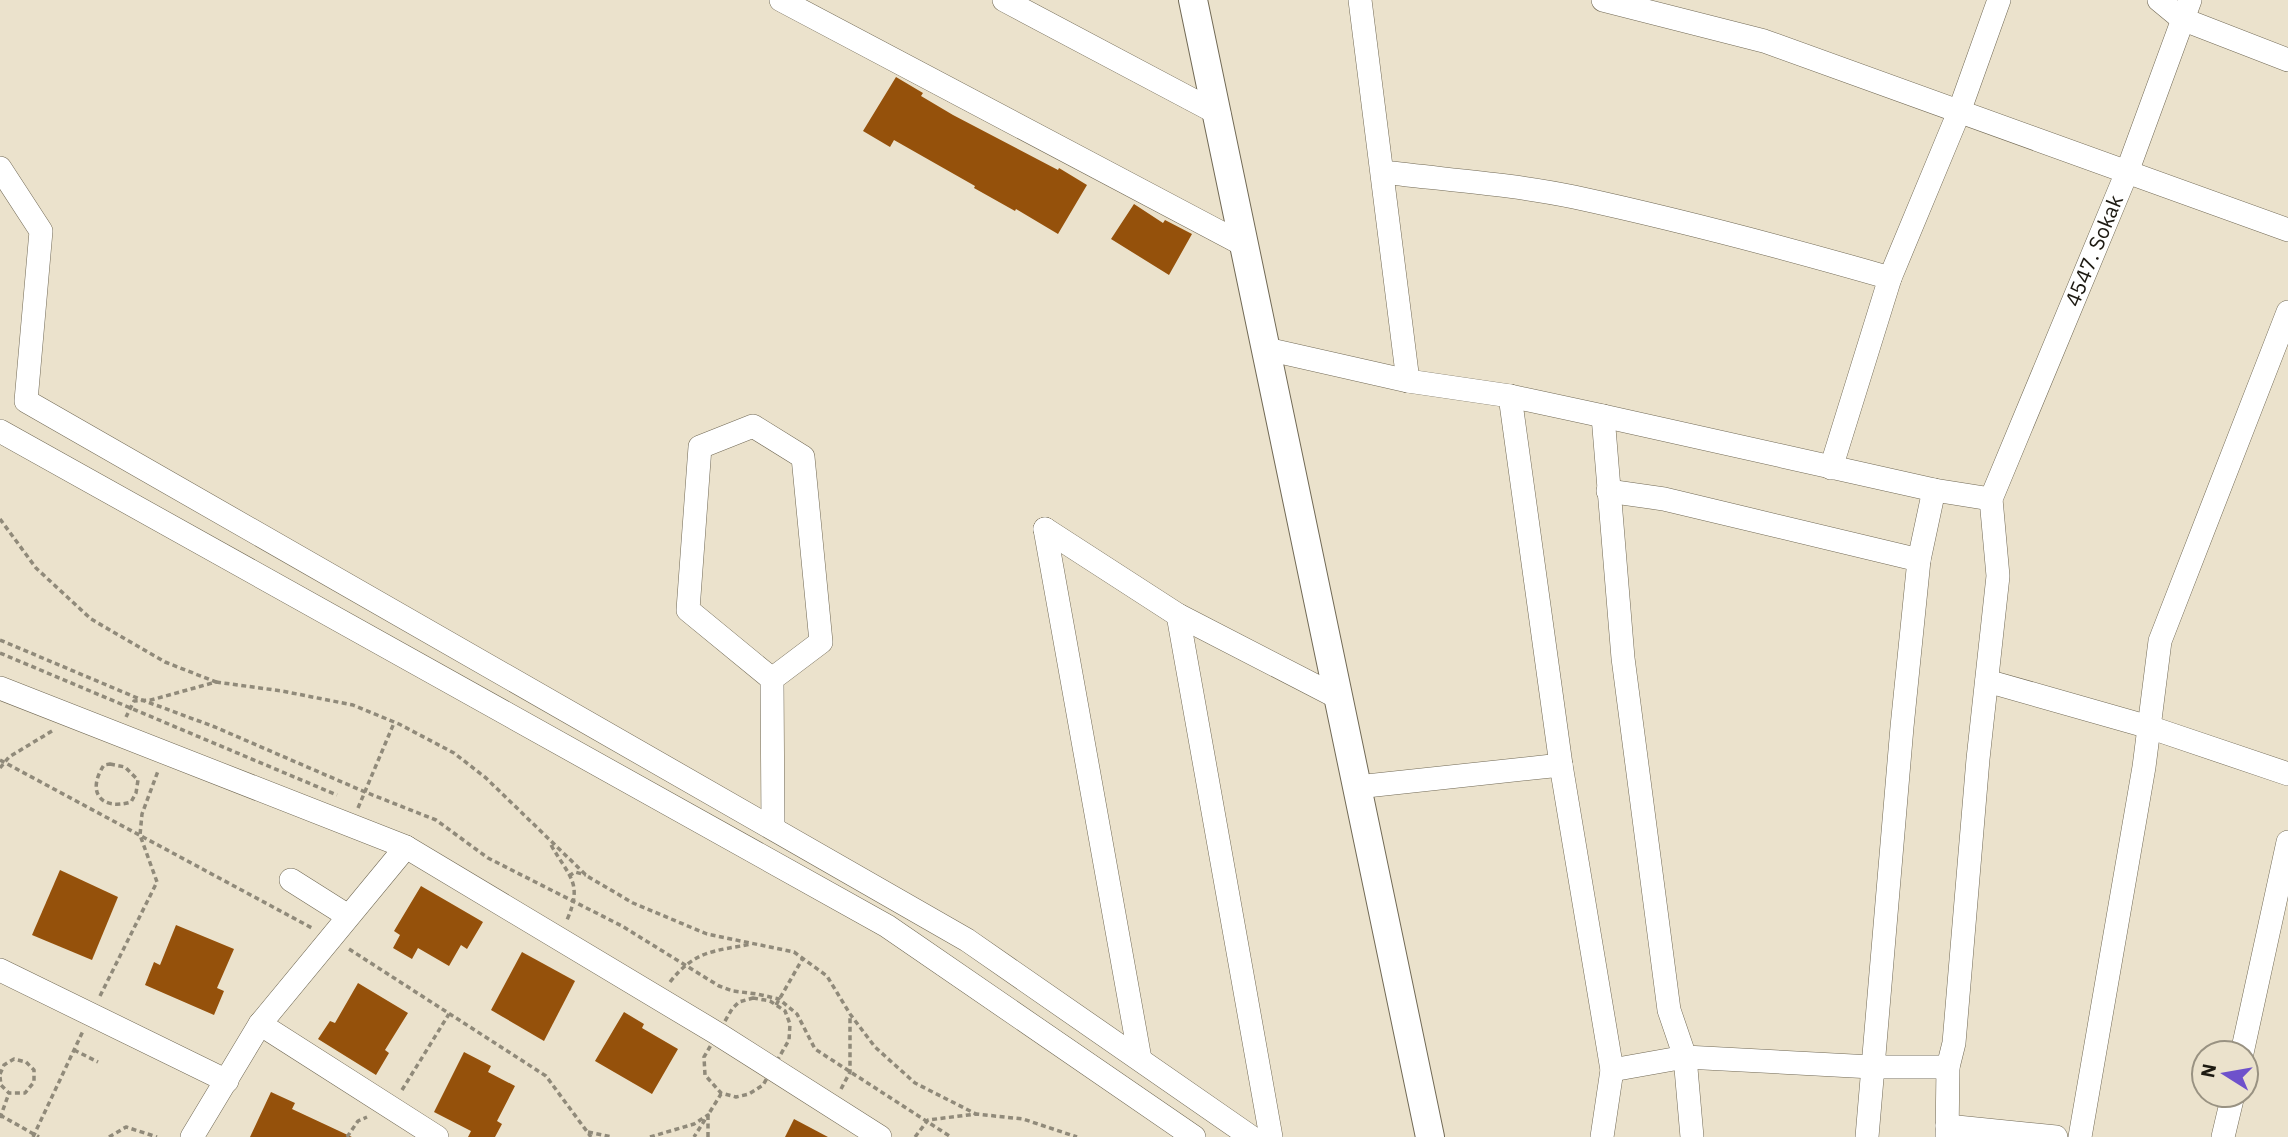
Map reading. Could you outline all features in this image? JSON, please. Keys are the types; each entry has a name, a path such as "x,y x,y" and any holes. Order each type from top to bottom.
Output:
{"main road":[{"path":"1194,0 1430,1137"}],"street":[{"path":"781,0 1246,246"},
{"path":"1004,0 1219,114"},
{"path":"1360,0 1408,381"},
{"path":"1603,0 1764,41 2288,230"},
{"path":"1831,468 1890,278 1959,112 1999,0"},
{"path":"2160,0 2186,9 2288,60"},
{"name":"4547. Sokak","path":"1992,499 2127,172 2186,9"},
{"path":"0,168 41,231 26,401 967,940 1251,1137"},
{"path":"1383,172 1498,185 1572,197 1890,278"},
{"path":"2080,1137 2142,781 2160,641 2288,312"},
{"path":"1267,349 1408,381 1510,396 1831,468 1934,490 1992,499 1998,576 1954,1043 1948,1067 1947,1131 2056,1137"},
{"path":"1510,396 1561,765 1612,1070 1602,1137"},
{"path":"1603,416 1623,658 1670,1010 1685,1057 1692,1137"},
{"path":"753,426 803,457 821,642 772,679 688,610 700,447 753,426"},
{"path":"0,431 887,926 1194,1137"},
{"path":"1867,1137 1919,560 1934,490"},
{"path":"1608,491 1664,499 1919,560"},
{"path":"1140,1059 1045,528 1178,615 1339,698"},
{"path":"1178,615 1270,1137"},
{"path":"772,679 773,828"},
{"path":"1987,681 2150,727 2288,774"},
{"path":"0,688 406,847 718,1034 880,1137"},
{"path":"1357,787 1561,765"},
{"path":"2245,1039 2288,842"},
{"path":"192,1137 260,1024 406,847"},
{"path":"291,880 348,916"},
{"path":"0,970 227,1080"},
{"path":"260,1024 437,1137"},
{"path":"1612,1070 1685,1057 1872,1067 1948,1067"},
{"path":"2223,1137 2230,1109"},
{"path":"1606,1112 1610,1137"}],"path":[{"path":"0,519 36,568 91,619 165,662 216,682 353,705 394,723 454,753 522,811 548,841 587,876 633,904 707,934 794,952 827,976 850,1014 875,1047 915,1083 976,1114"},
{"path":"0,640 436,820 488,858 622,926 719,986 779,999 797,1014 815,1049 951,1137"},
{"path":"117,734 134,701 151,700 216,682"},
{"path":"0,768 2,761 75,718"},
{"path":"350,825 394,723"},
{"path":"9,1093 0,1116 35,1136 91,1014 157,882 140,835 142,814 165,752"},
{"path":"2,761 331,937 546,1076 590,1137"},
{"path":"110,764 125,767 138,780 136,793 131,802 117,806 105,804 97,794 95,783 100,771 104,765 110,764"},
{"path":"100,814 105,804"},
{"path":"548,841 576,887 575,902 566,922"},
{"path":"569,876 575,872 587,876"},
{"path":"667,986 683,966 705,953 757,943"},
{"path":"776,1005 803,958"},
{"path":"347,1137 358,1121 391,1108 449,1014"},
{"path":"838,1094 850,1072 850,1014"},
{"path":"74,1050 98,1062"},
{"path":"14,1059 26,1062 34,1070 34,1082 25,1093 9,1093 1,1085 0,1076 4,1065 14,1059"},
{"path":"694,1137 721,1093"},
{"path":"915,1137 928,1121 976,1114 1023,1119 1077,1137"},
{"path":"650,1137 694,1124 708,1115"},
{"path":"708,1115 708,1137"},
{"path":"110,1137 126,1127 157,1137"},
{"path":"586,1131 612,1137"}],"building":[{"path":"896,77 953,115 1058,170 1059,168 1087,185 1058,234 894,140 890,147 863,131"},
{"path":"1134,204 1163,223 1165,220 1192,234 1169,275 1111,239"},
{"path":"60,870 118,897 92,960 32,935"},
{"path":"421,886 483,922 467,949 461,945 449,966 418,948 412,959 393,948 400,935 394,931"},
{"path":"176,925 234,949 217,988 224,991 214,1015 145,985 154,962 160,965"},
{"path":"522,952 575,981 544,1041 491,1010"},
{"path":"358,983 408,1013 385,1050 389,1053 376,1075 318,1039 330,1021 335,1023"},
{"path":"624,1012 644,1024 642,1028 678,1049 652,1094 595,1061"},
{"path":"464,1052 491,1066 488,1072 515,1086 497,1121 502,1124 495,1137 468,1137 471,1131 434,1112"},
{"path":"271,1092 295,1103 292,1109 352,1137 250,1137"},
{"path":"794,1119 828,1137 785,1137"}]}
